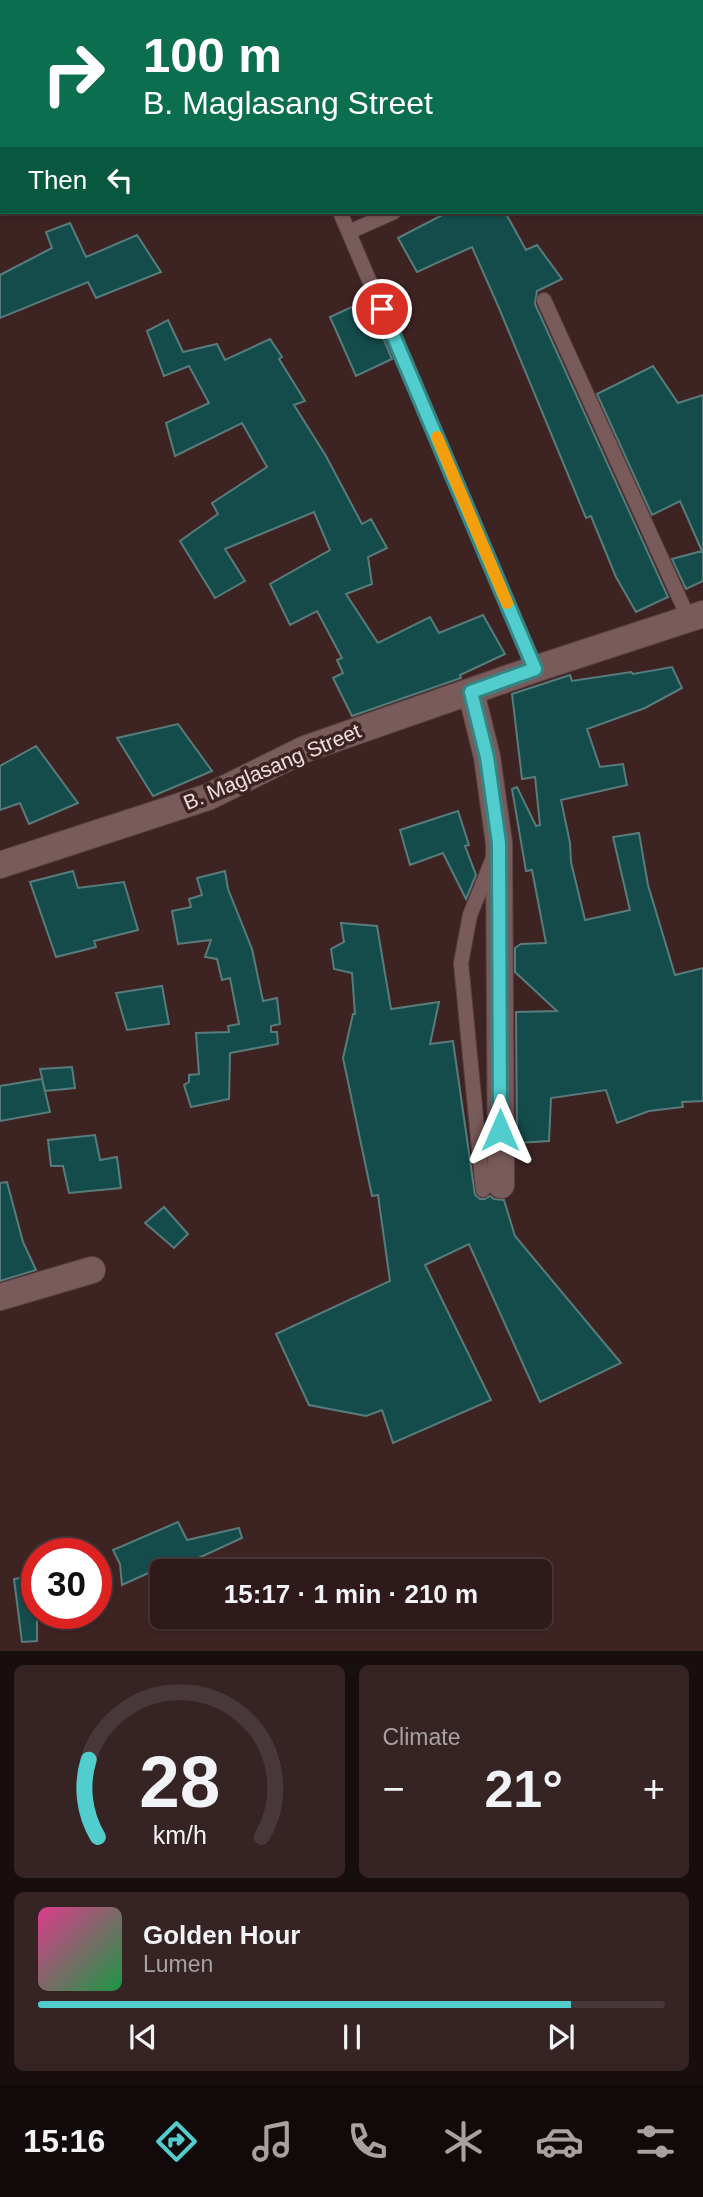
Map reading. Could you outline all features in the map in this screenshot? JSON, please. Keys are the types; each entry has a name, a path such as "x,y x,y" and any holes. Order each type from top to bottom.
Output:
{"street":[{"name":"B. Maglasang Street","path":"0,865 208,797 304,749 695,616"},
{"path":"471,692 487,757 499,843 492,1188"},
{"path":"0,1297 92,1270"}],"lane":[{"path":"341,214 535,669"},
{"path":"349,232 390,214"},
{"path":"544,300 695,616"},
{"path":"492,1188 461,963 470,915 499,843"}],"building":[{"path":"444,214 506,214 526,250 537,245 562,279 537,291 535,304 668,597 636,612 616,577 591,516 586,518 472,247 417,272 398,238"},
{"path":"70,223 86,257 137,235 161,272 96,298 88,282 0,318 0,275 52,248 46,232"},
{"path":"367,300 392,359 356,376 330,317"},
{"path":"168,320 183,352 217,344 225,360 270,339 282,357 279,359 305,401 294,405 326,456 362,524 371,519 387,548 368,557 372,584 346,594 378,643 430,617 439,633 483,615 505,654 460,675 461,678 352,716 333,678 343,673 337,660 342,658 317,611 290,625 270,584 330,550 314,512 225,549 245,581 215,598 180,541 218,514 212,503 267,467 242,423 175,456 166,423 209,403 189,366 164,376 147,331"},
{"path":"653,366 678,403 703,395 703,581 686,589 672,559 702,551 680,501 652,515 597,394"},
{"path":"672,667 682,688 645,708 587,729 600,767 623,764 627,785 561,800 571,862 585,920 630,910 613,837 639,833 648,885 675,975 703,968 703,1101 682,1102 683,1107 649,1111 617,1123 606,1090 551,1098 549,1141 517,1143 516,1012 557,1011 515,972 515,948 521,944 546,943 532,870 526,871 512,789 517,787 536,826 540,825 535,777 522,779 512,694 570,675 572,681"},
{"path":"178,724 212,771 153,796 117,738"},
{"path":"36,746 78,803 29,824 20,803 0,810 0,766"},
{"path":"458,811 469,845 465,846 476,875 466,899 443,853 410,865 400,830"},
{"path":"73,871 78,888 124,882 138,930 94,941 96,947 56,957 30,882"},
{"path":"225,871 228,889 252,949 263,1001 277,998 280,1024 271,1026 271,1032 277,1032 278,1044 230,1053 229,1099 191,1107 184,1085 189,1082 189,1075 199,1074 196,1033 229,1032 228,1026 239,1024 230,978 222,980 217,959 205,957 211,940 178,944 172,911 191,907 189,899 202,895 197,878"},
{"path":"341,923 377,926 391,1009 439,1002 430,1044 453,1041 475,1195 480,1199 490,1196 504,1200 515,1236 621,1363 540,1402 469,1244 425,1265 491,1400 393,1443 382,1410 366,1416 309,1405 276,1334 390,1281 378,1195 372,1196 343,1058 355,1014 352,973 334,969 331,949 344,942"},
{"path":"162,986 169,1024 127,1030 116,993"},
{"path":"72,1067 75,1088 45,1091 40,1069"},
{"path":"42,1079 50,1112 0,1121 0,1086"},
{"path":"95,1135 100,1160 117,1157 121,1188 69,1193 63,1166 51,1166 48,1140"},
{"path":"7,1182 23,1242 36,1270 0,1281 0,1183"},
{"path":"164,1207 188,1234 174,1248 145,1223"},
{"path":"178,1522 187,1540 239,1528 242,1538 196,1559 150,1559 150,1572 122,1585 120,1564 113,1550"},
{"path":"21,1578 21,1629 37,1629 37,1641 22,1642 14,1579"}],"slow traffic":[{"path":"437,437 507,603"}],"route":[{"path":"382,309 535,669 471,692 487,757 499,843 500,1130"}]}
